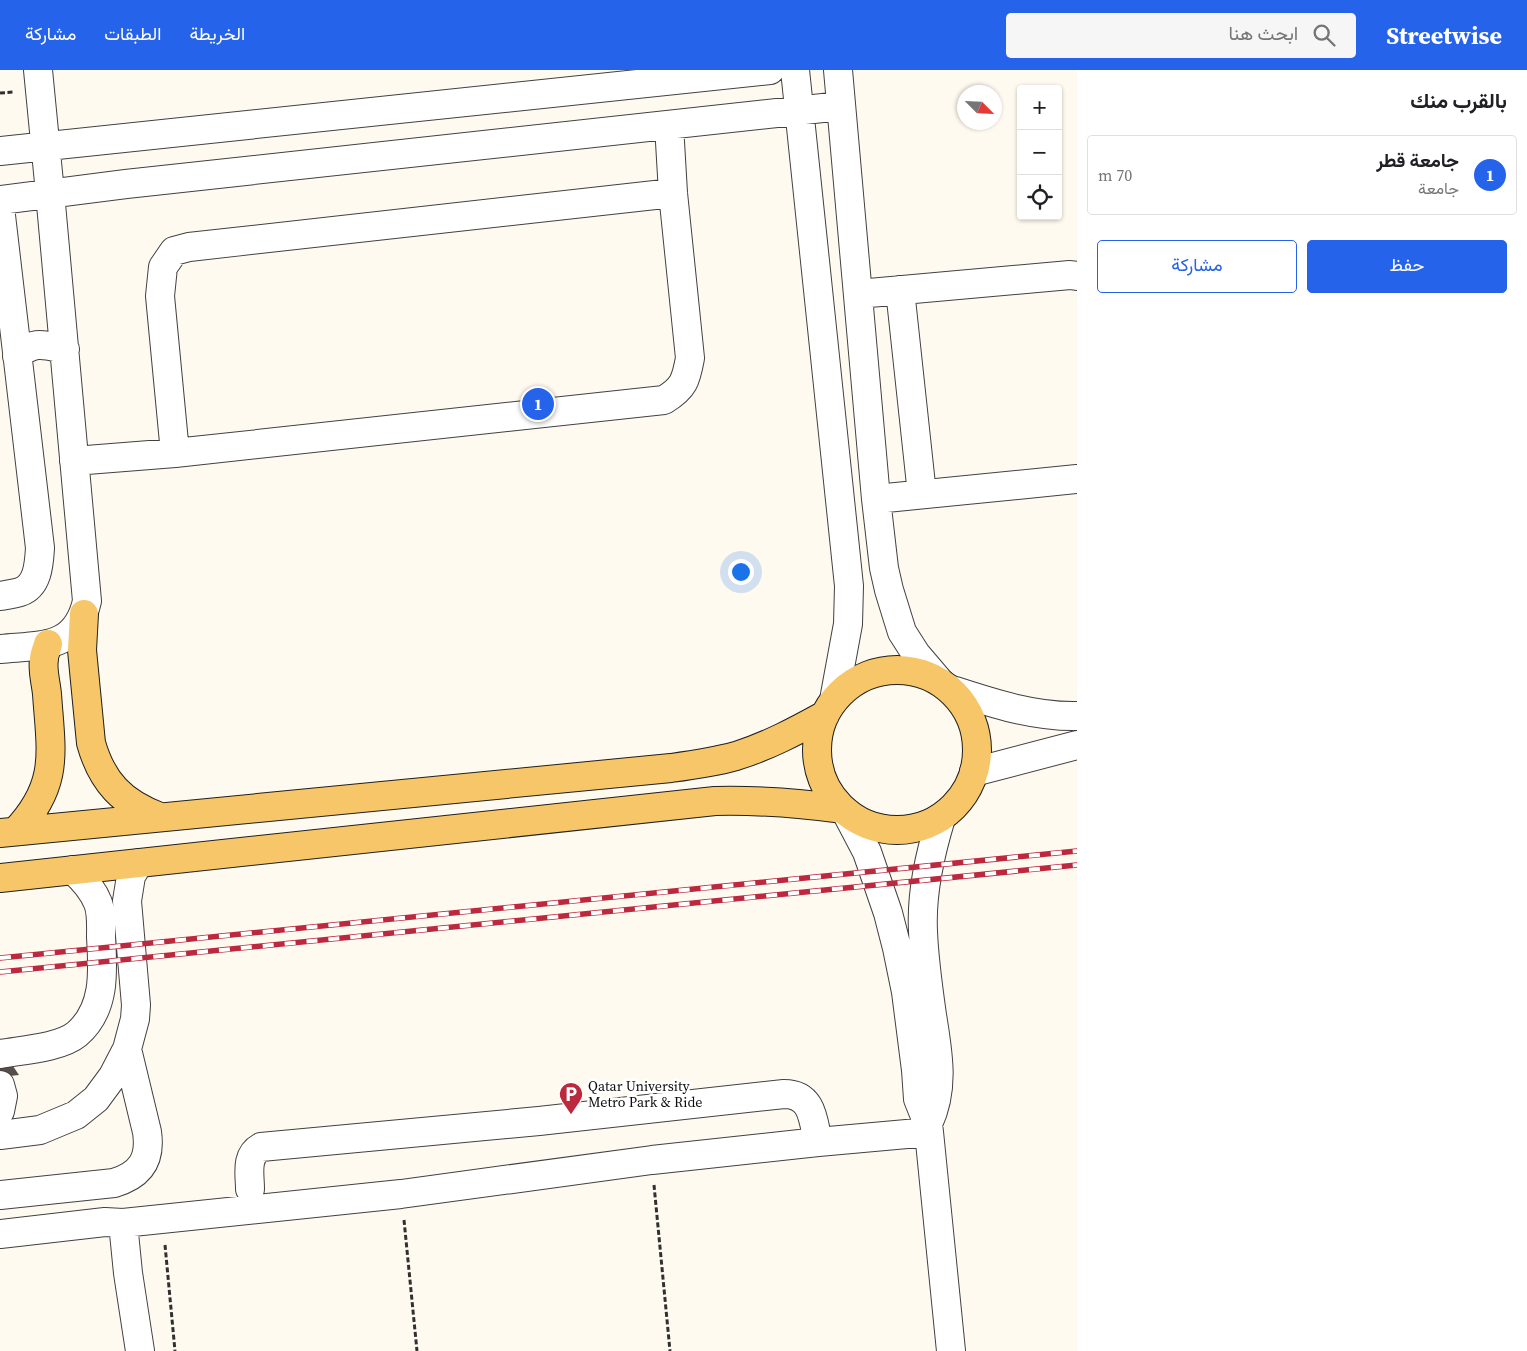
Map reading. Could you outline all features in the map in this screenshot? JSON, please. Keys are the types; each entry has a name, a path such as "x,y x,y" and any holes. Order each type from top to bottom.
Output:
{"main road":[{"path":"84,614 82,650 91,742 95,757 110,784 120,795 132,805 160,817"},
{"path":"8,832 28,818 38,804 50,771 52,753 44,660 48,644"},
{"path":"8,832 703,764 735,756 766,745 796,731 829,707 848,686 865,676 883,670 903,669 922,673 946,685 962,701 970,714 978,742 978,757 969,785 962,798 940,818 914,829 892,830 871,826 858,820 844,810 830,796 818,765 819,731 829,707"},
{"path":"6,882 73,870 716,801 758,800 800,803 844,810"}],"street":[{"path":"0,649 48,644 70,634 84,614 87,601 38,70"},
{"path":"0,151 770,70"},
{"path":"795,70 849,586 845,642 829,707"},
{"path":"838,70 881,546 887,583 902,632 916,654 946,685 1015,709 1042,714 1077,716"},
{"path":"0,200 841,106"},
{"path":"74,461 175,453 664,400 677,392 687,378 690,358 673,193 669,125"},
{"path":"175,453 160,296 163,267 174,251 189,247 673,193"},
{"path":"0,207 38,530 39,563 32,584 22,592 0,596"},
{"path":"858,294 1070,275 1077,276"},
{"path":"900,290 922,494"},
{"path":"17,356 32,345 42,344 65,349"},
{"path":"841,515 922,494 1077,479"},
{"path":"974,772 1077,744"},
{"path":"844,810 867,852 888,913 906,992 918,1099 928,1128 951,1351"},
{"path":"928,1128 938,1093 939,1062 928,987 923,909 928,863 940,818"},
{"path":"0,1135 40,1130 76,1115 96,1099 113,1076 127,1049 135,1019 136,1005 127,901 130,876 139,863"},
{"path":"0,1054 60,1043 77,1034 90,1019 99,998 102,981 101,923 98,904 85,882 73,870"},
{"path":"0,1195 114,1183 125,1180 135,1174 147,1155 149,1143 127,1049"},
{"path":"0,1085 3,1096 0,1111"},
{"path":"250,1189 250,1159 252,1154 261,1148 539,1121 784,1094 797,1095 807,1103 818,1142"},
{"path":"0,1234 401,1194 652,1160 928,1128"},
{"path":"123,1223 128,1273 140,1351"}],"path":[{"path":"652,1160 670,1351"},
{"path":"401,1194 417,1351"},
{"path":"162,1219 176,1351"}],"building":[{"path":"0,1047 19,1075 0,1077"}],"railway":[{"path":"0,958 1077,851"},
{"path":"0,972 1077,865"}],"place":[{"name":"جامعة قطر","path":"538,404"},
{"name":"Qatar University Metro Park & Ride","path":"571,1115"}]}
